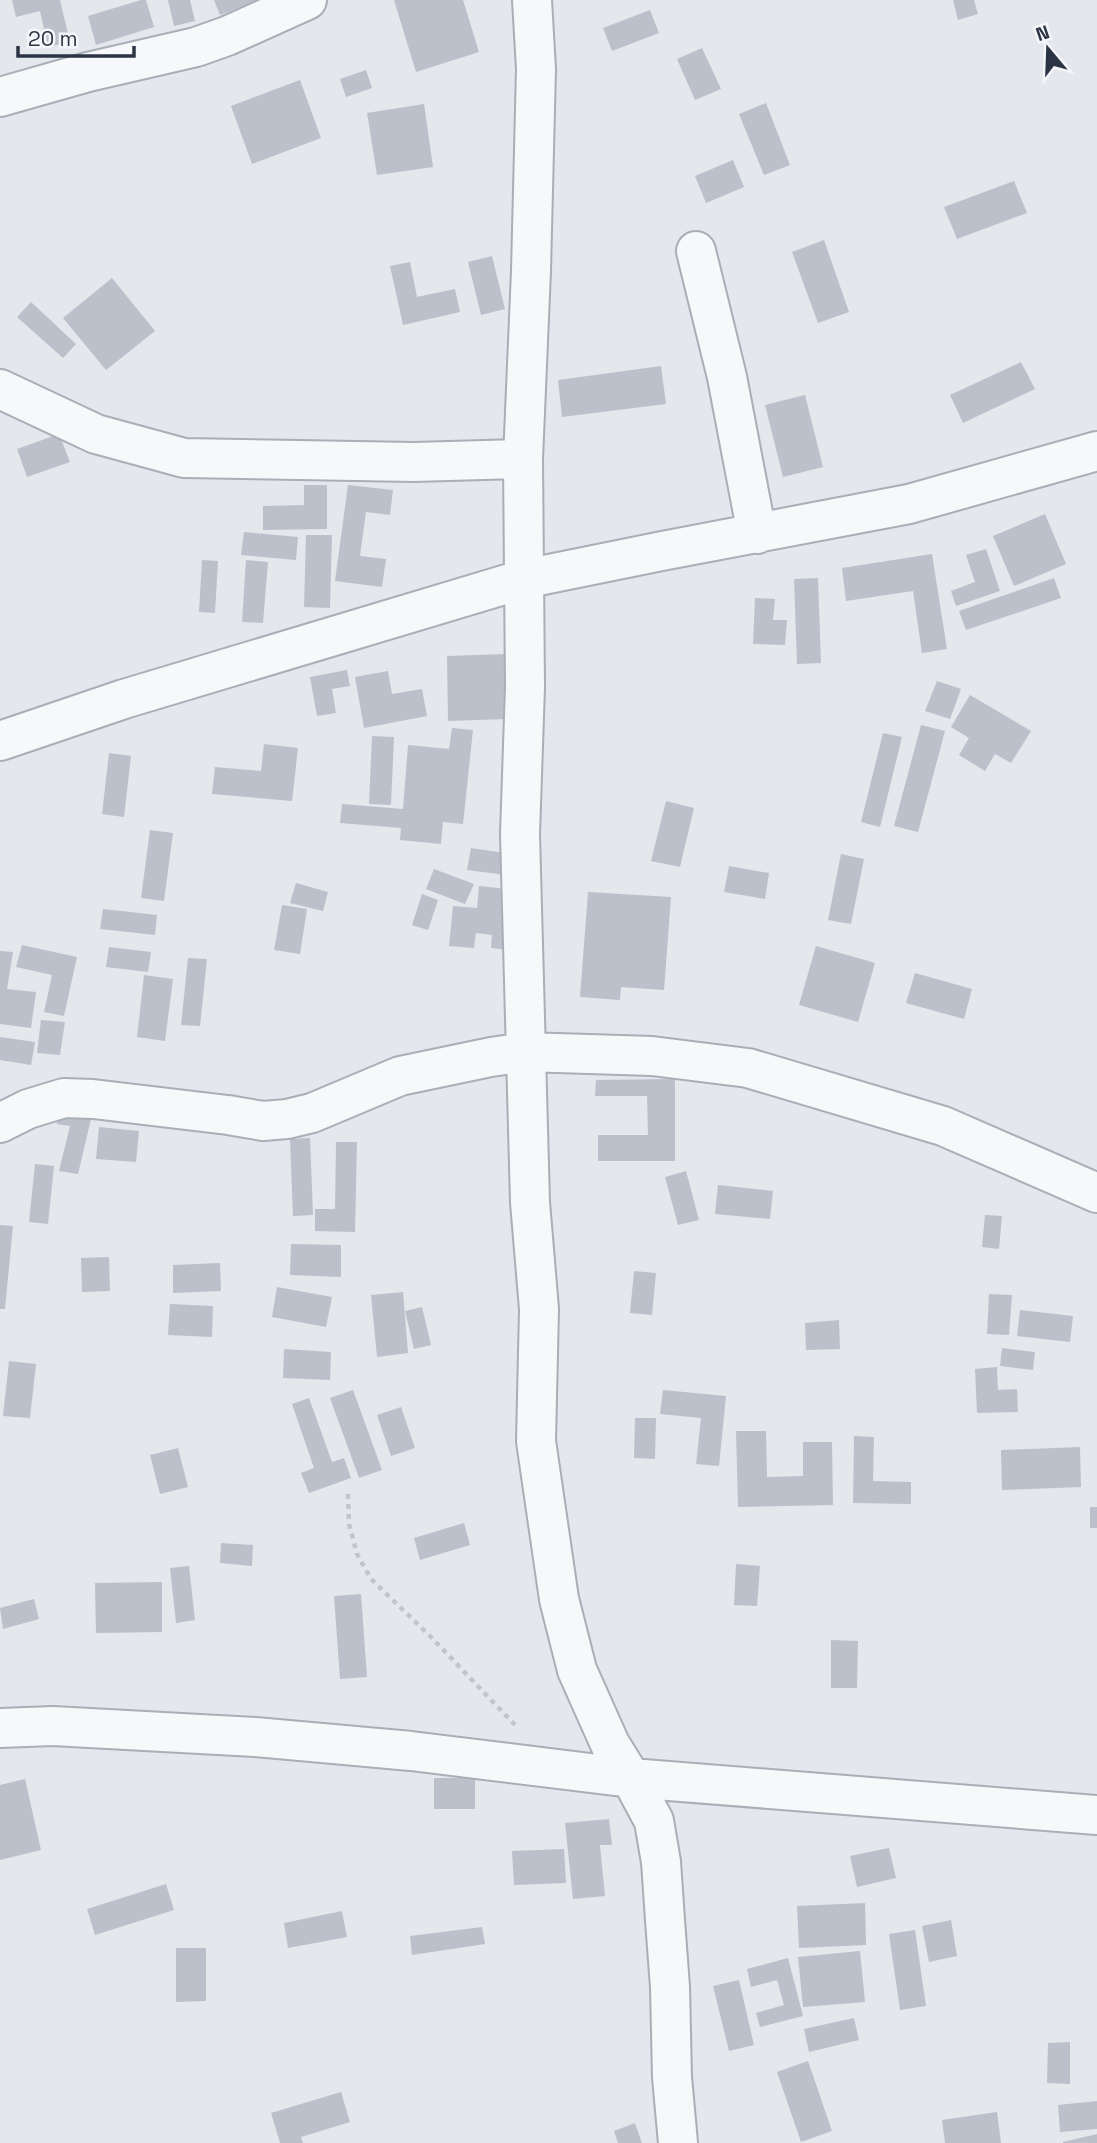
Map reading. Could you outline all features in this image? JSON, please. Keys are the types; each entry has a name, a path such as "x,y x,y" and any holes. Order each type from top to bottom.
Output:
{"street":[{"path":"0,97 88,72 196,47 307,0"},
{"path":"532,0 536,69 523,459 525,687 520,834 530,1202 539,1309 536,1441 559,1599 572,1651 591,1704 610,1744 654,1821 661,1861 678,2143"},
{"path":"696,251 727,377 757,534"},
{"path":"0,388 96,434 184,457 414,461 523,459"},
{"path":"0,741 124,699 524,579 909,504 1097,451"},
{"path":"0,1122 64,1098 93,1099 263,1121 287,1119 312,1112 400,1076 430,1068 525,1052 652,1056 748,1068 943,1126 1097,1193"},
{"path":"0,1728 53,1726 255,1737 411,1751 631,1778 1097,1815"}],"path":[{"path":"348,1494 349,1524 357,1554 371,1579 483,1689 522,1733 547,1767"}],"building":[{"path":"12,0 60,0 70,42 48,47 40,11 16,17"},
{"path":"146,0 154,27 96,45 88,16"},
{"path":"168,0 190,0 195,21 174,26"},
{"path":"214,0 260,0 220,15"},
{"path":"394,0 463,0 479,52 416,72"},
{"path":"953,0 974,0 978,14 958,20"},
{"path":"650,10 659,33 612,51 603,28"},
{"path":"702,48 721,89 695,100 677,59"},
{"path":"366,70 372,88 346,97 340,79"},
{"path":"300,80 321,138 252,164 231,106"},
{"path":"766,103 790,165 764,175 739,114"},
{"path":"424,104 433,167 377,175 367,113"},
{"path":"733,160 744,187 706,203 695,176"},
{"path":"1014,181 1027,213 957,239 944,207"},
{"path":"824,240 849,312 818,323 792,252"},
{"path":"492,256 505,309 481,315 468,262"},
{"path":"410,262 417,297 455,289 460,312 403,325 390,266"},
{"path":"112,278 155,331 106,370 63,318"},
{"path":"31,302 76,344 63,358 17,317"},
{"path":"1021,362 1035,389 963,423 950,395"},
{"path":"661,366 666,404 562,417 558,380"},
{"path":"805,395 823,467 783,477 765,405"},
{"path":"59,434 70,462 27,477 17,449"},
{"path":"304,485 327,485 327,529 263,530 263,506 304,505"},
{"path":"348,485 393,490 390,515 366,512 360,556 386,559 382,587 335,581"},
{"path":"1045,514 1066,564 1014,586 993,536"},
{"path":"244,532 298,537 296,560 241,555"},
{"path":"306,535 332,535 330,608 304,607"},
{"path":"986,549 1000,591 956,606 951,591 975,582 966,555"},
{"path":"932,554 947,649 922,653 913,591 846,601 842,568"},
{"path":"202,560 218,561 215,613 199,612"},
{"path":"246,560 268,562 263,623 242,622"},
{"path":"818,578 821,663 797,664 794,579"},
{"path":"1054,578 1061,598 966,630 959,611"},
{"path":"755,598 775,599 773,620 787,620 785,645 753,644"},
{"path":"506,654 507,719 448,721 447,656"},
{"path":"347,670 350,686 332,689 336,713 317,716 310,677"},
{"path":"388,671 392,694 422,689 427,716 364,728 355,677"},
{"path":"937,681 961,689 950,719 925,711"},
{"path":"970,695 1031,731 1011,763 995,754 985,771 959,755 969,738 951,727"},
{"path":"921,725 945,731 918,832 894,826"},
{"path":"452,728 473,730 463,824 443,822 441,844 400,840 401,828 340,823 342,804 403,809 408,745 449,749"},
{"path":"883,733 902,737 880,827 861,822"},
{"path":"372,736 394,737 391,805 369,804"},
{"path":"264,744 298,748 292,801 212,794 215,767 261,771"},
{"path":"109,753 131,756 124,817 102,814"},
{"path":"666,801 694,808 680,867 651,861"},
{"path":"150,830 173,833 164,901 141,898"},
{"path":"471,848 518,855 514,876 467,870"},
{"path":"841,854 864,859 851,924 828,920"},
{"path":"729,866 769,873 765,899 724,892"},
{"path":"434,869 474,884 465,904 426,889"},
{"path":"296,883 328,892 323,911 290,903"},
{"path":"479,886 516,890 511,950 491,948 492,935 476,933 474,948 449,946 453,906 477,908"},
{"path":"588,892 671,897 664,990 621,987 620,1000 580,997"},
{"path":"422,894 438,900 428,930 412,925"},
{"path":"282,905 307,909 300,954 274,950"},
{"path":"103,909 157,915 155,935 100,929"},
{"path":"22,945 77,957 64,1016 44,1012 52,975 16,967"},
{"path":"816,946 875,963 858,1022 799,1005"},
{"path":"109,947 151,952 148,972 106,967"},
{"path":"0,951 13,952 7,989 36,992 31,1028 0,1024"},
{"path":"188,958 207,959 200,1026 181,1025"},
{"path":"915,973 972,989 964,1019 906,1003"},
{"path":"144,975 173,979 165,1041 137,1037"},
{"path":"41,1020 65,1022 60,1055 37,1053"},
{"path":"0,1037 35,1042 31,1065 0,1060"},
{"path":"675,1079 675,1161 598,1161 598,1135 648,1135 647,1096 595,1096 596,1080"},
{"path":"61,1108 92,1115 78,1174 59,1171 70,1126 57,1124"},
{"path":"99,1127 139,1131 136,1162 96,1159"},
{"path":"310,1138 313,1215 293,1216 290,1139"},
{"path":"336,1142 357,1142 355,1232 315,1231 315,1209 335,1209"},
{"path":"35,1164 54,1166 48,1224 29,1222"},
{"path":"686,1171 699,1220 678,1225 665,1177"},
{"path":"718,1185 773,1191 770,1219 715,1214"},
{"path":"985,1215 1002,1216 999,1249 982,1247"},
{"path":"0,1225 13,1226 5,1309 0,1309"},
{"path":"291,1244 341,1245 341,1277 290,1275"},
{"path":"109,1257 110,1291 82,1292 81,1258"},
{"path":"220,1263 221,1291 173,1293 173,1265"},
{"path":"634,1271 656,1273 652,1315 630,1313"},
{"path":"277,1287 332,1297 326,1327 272,1317"},
{"path":"403,1292 408,1353 377,1357 371,1295"},
{"path":"989,1294 1012,1295 1009,1335 987,1334"},
{"path":"170,1304 213,1306 212,1337 168,1335"},
{"path":"422,1307 431,1345 414,1349 405,1311"},
{"path":"1020,1310 1073,1316 1070,1342 1017,1336"},
{"path":"839,1320 840,1349 806,1350 805,1323"},
{"path":"1002,1348 1035,1352 1033,1370 1000,1366"},
{"path":"284,1349 331,1352 330,1380 283,1378"},
{"path":"9,1361 36,1364 30,1418 3,1416"},
{"path":"997,1367 998,1390 1017,1389 1018,1412 977,1413 975,1369"},
{"path":"353,1390 382,1470 359,1478 330,1398"},
{"path":"663,1390 726,1396 719,1466 696,1464 701,1418 660,1414"},
{"path":"309,1398 332,1462 344,1458 351,1478 309,1493 301,1473 314,1468 292,1404"},
{"path":"401,1407 415,1448 391,1456 377,1415"},
{"path":"635,1418 656,1418 655,1459 634,1458"},
{"path":"736,1431 766,1431 767,1477 803,1476 803,1442 832,1442 833,1505 738,1507"},
{"path":"854,1436 874,1437 873,1481 911,1482 911,1504 853,1503"},
{"path":"1080,1447 1081,1487 1002,1490 1001,1450"},
{"path":"178,1448 188,1487 160,1494 150,1455"},
{"path":"1090,1507 1097,1507 1097,1528 1090,1528"},
{"path":"464,1523 470,1545 420,1560 414,1538"},
{"path":"221,1543 253,1545 252,1566 220,1563"},
{"path":"736,1564 760,1566 757,1606 734,1605"},
{"path":"189,1566 195,1620 176,1623 170,1568"},
{"path":"162,1582 162,1632 96,1633 95,1583"},
{"path":"361,1594 367,1677 340,1679 334,1596"},
{"path":"34,1599 39,1619 3,1629 0,1608"},
{"path":"831,1640 858,1641 857,1688 831,1688"},
{"path":"434,1778 475,1778 475,1809 434,1809"},
{"path":"25,1779 41,1850 0,1860 0,1785"},
{"path":"609,1819 612,1845 600,1845 605,1896 573,1899 565,1823"},
{"path":"889,1848 896,1878 857,1887 850,1856"},
{"path":"564,1849 566,1883 514,1885 512,1851"},
{"path":"166,1884 174,1910 95,1935 87,1909"},
{"path":"865,1903 866,1945 799,1948 797,1906"},
{"path":"342,1911 347,1937 288,1948 284,1923"},
{"path":"951,1920 957,1956 929,1962 922,1926"},
{"path":"482,1927 485,1944 412,1955 410,1936"},
{"path":"915,1930 926,2006 900,2010 889,1934"},
{"path":"176,1948 206,1948 206,2001 176,2002"},
{"path":"860,1951 865,2002 803,2007 798,1957"},
{"path":"788,1958 803,2016 760,2027 756,2013 784,2005 777,1980 751,1987 747,1969"},
{"path":"739,1980 754,2045 729,2051 713,1986"},
{"path":"854,2018 859,2040 809,2052 804,2029"},
{"path":"1070,2042 1070,2084 1047,2083 1048,2043"},
{"path":"808,2061 832,2131 801,2142 777,2072"},
{"path":"341,2092 350,2122 301,2137 303,2143 280,2143 271,2113"},
{"path":"1097,2101 1097,2129 1060,2132 1058,2105"},
{"path":"997,2112 1001,2143 945,2143 942,2120"},
{"path":"635,2123 642,2143 618,2143 614,2131"},
{"path":"1097,2134 1097,2143 1063,2143 1063,2142"}]}
